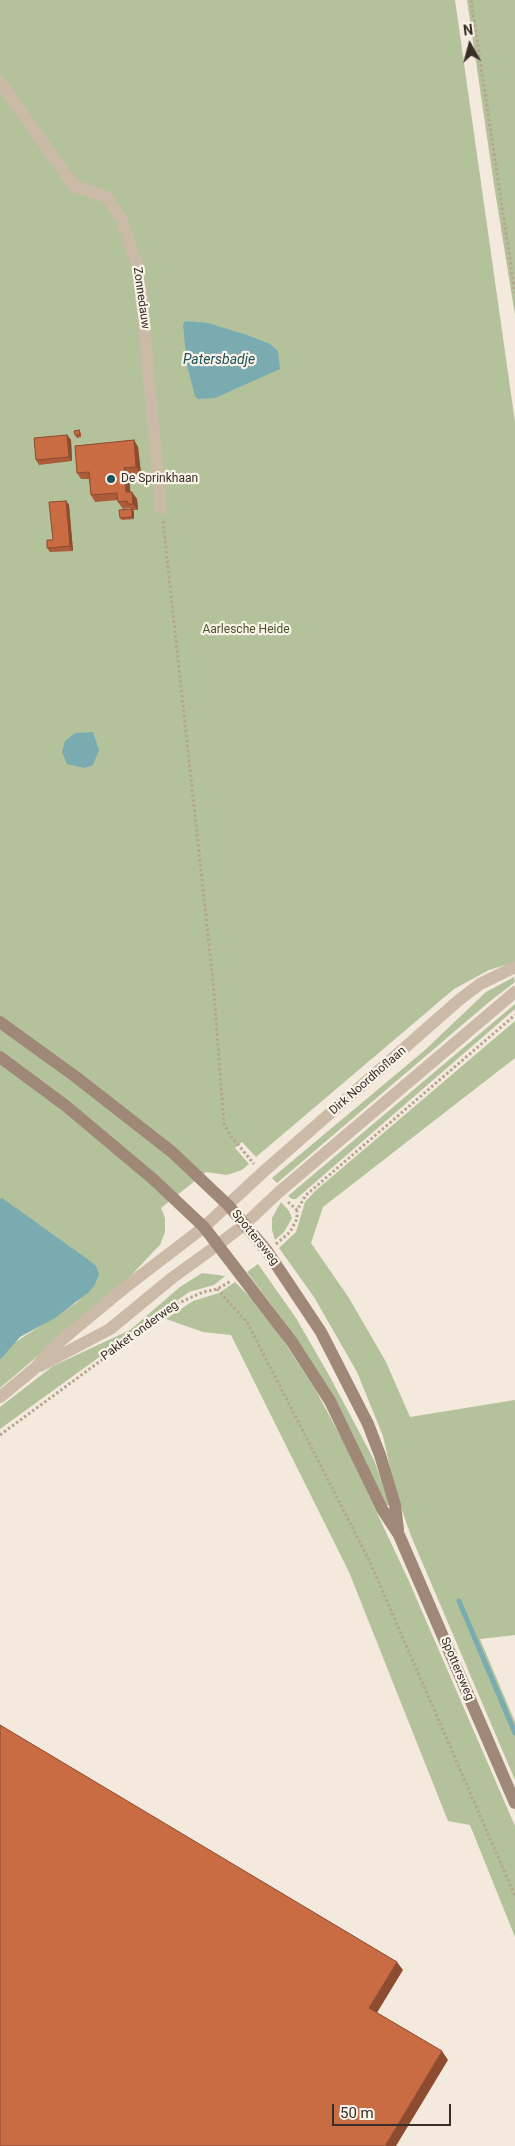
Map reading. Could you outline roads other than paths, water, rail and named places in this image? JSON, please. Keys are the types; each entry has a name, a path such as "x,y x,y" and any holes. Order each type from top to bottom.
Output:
{"main road":[{"name":"Spottersweg","path":"0,1022 76,1077 172,1152 228,1205 267,1251 321,1332 368,1424 380,1455 395,1505 399,1535"},
{"name":"Spottersweg","path":"0,1058 66,1106 153,1179 204,1227 219,1244 292,1342 330,1401 382,1509 399,1535 515,1803"}],"street":[{"name":"Zonnedauw","path":"0,82 74,186 107,197 121,218 139,271 161,508"},
{"name":"Dirk Noordhoflaan","path":"204,1227 267,1168 459,1000 480,984 515,967"},
{"path":"245,1224 279,1192 515,992"},
{"name":"Pakket onderweg","path":"34,1369 110,1330 172,1278 245,1224"},
{"name":"Pakket onderweg","path":"0,1397 34,1369 68,1334 204,1227"}],"water":[{"name":"Patersbadje","path":"185,321 208,323 270,344 278,351 280,369 215,398 198,399 195,396 187,365 183,325"},
{"path":"93,732 99,750 93,765 85,768 67,764 62,752 65,741 75,733"},
{"path":"2,1198 90,1261 96,1266 99,1275 95,1285 89,1292 55,1318 20,1337 0,1360 0,1199"}],"waterway":[{"path":"459,1601 515,1733"}],"place":[{"name":"De Sprinkhaan","path":"111,479"}],"park label":[{"name":"Aarlesche Heide","path":"246,630"}]}
